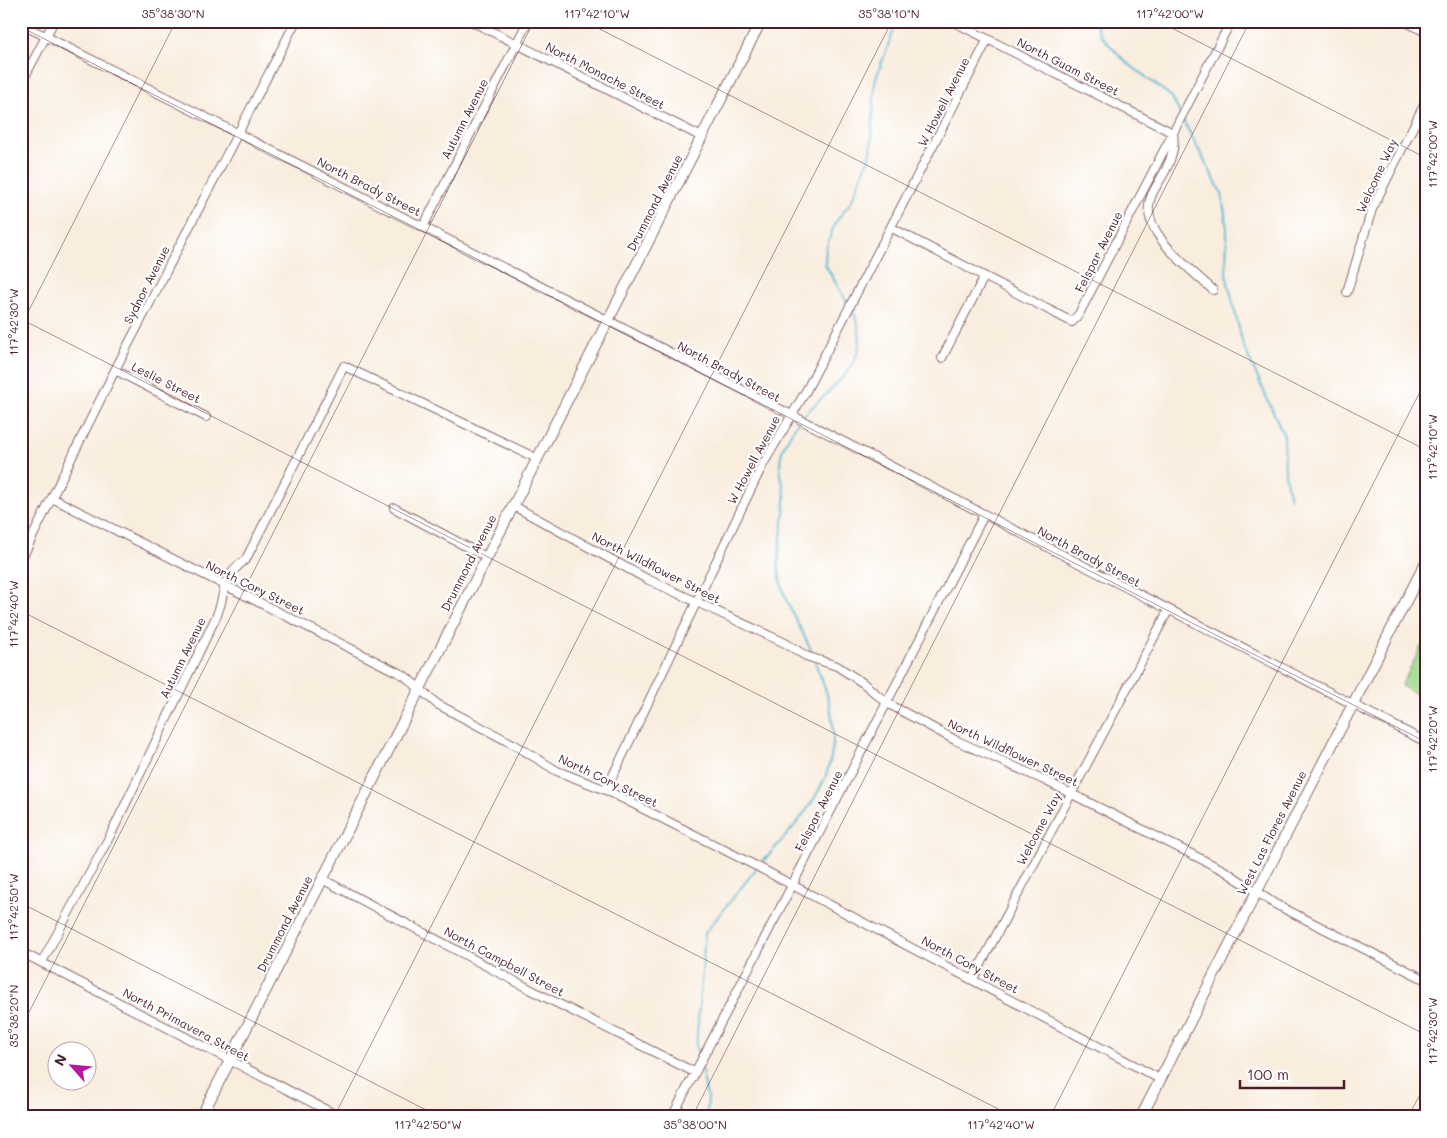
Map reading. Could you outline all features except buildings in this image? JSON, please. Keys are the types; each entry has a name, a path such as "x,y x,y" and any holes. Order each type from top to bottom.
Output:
{"street":[{"path":"21,84 54,21"},
{"name":"Sydnor Avenue","path":"21,560 115,370 296,21"},
{"name":"North Monache Street","path":"471,21 702,137"},
{"name":"Autumn Avenue","path":"424,227 528,21"},
{"name":"Drummond Avenue","path":"201,1117 536,458 609,321 762,21"},
{"name":"North Guam Street","path":"952,21 1173,133"},
{"name":"Felspar Avenue","path":"984,277 1072,322 1079,314 1231,21"},
{"path":"1404,21 1426,32"},
{"name":"North Brady Street","path":"21,24 609,321 1168,611 1426,742"},
{"name":"W Howell Avenue","path":"606,790 762,466 806,391 892,228 988,39"},
{"name":"Welcome Way","path":"1347,292 1372,209 1426,101"},
{"path":"1173,133 1172,157 1150,198 1148,213 1153,228 1162,242 1214,290"},
{"path":"892,228 984,277 942,358"},
{"name":"Autumn Avenue","path":"42,962 112,832 217,615 221,606 223,585 228,574 246,559 344,366 536,458"},
{"name":"Leslie Street","path":"115,370 206,416"},
{"name":"North Cory Street","path":"52,498 405,676 437,704 515,745 557,772 606,790 973,979 1160,1079"},
{"name":"North Wildflower Street","path":"512,505 647,579 785,643 806,656 837,666 888,703 955,740 1071,793 1225,871 1275,904 1426,980"},
{"path":"394,508 486,558"},
{"name":"Felspar Avenue","path":"672,1117 984,515"},
{"name":"West Las Flores Avenue","path":"1141,1117 1426,562"},
{"name":"Welcome Way","path":"973,979 1168,611"},
{"name":"North Campbell Street","path":"322,879 543,996 694,1072"},
{"name":"North Primavera Street","path":"21,952 340,1117"}],"green space":[{"path":"1426,637 1426,699 1401,686"}],"waterway":[{"path":"848,304 825,264 826,248 835,223 851,202 871,152 875,81 897,21"},
{"path":"1094,21 1102,37 1126,62 1172,97 1180,114"},
{"path":"1183,120 1222,194 1227,228 1226,274 1243,345 1284,436 1285,475 1290,499"},
{"path":"802,417 838,383 856,358 859,328 852,310"},
{"path":"799,420 786,442 780,459 785,499 779,571 788,604 813,655"},
{"path":"759,866 805,813 817,795 826,775 832,754 833,732 830,706 815,662"},
{"path":"699,1058 696,1047 705,933 756,869"},
{"path":"701,1067 708,1101 706,1117"}]}
